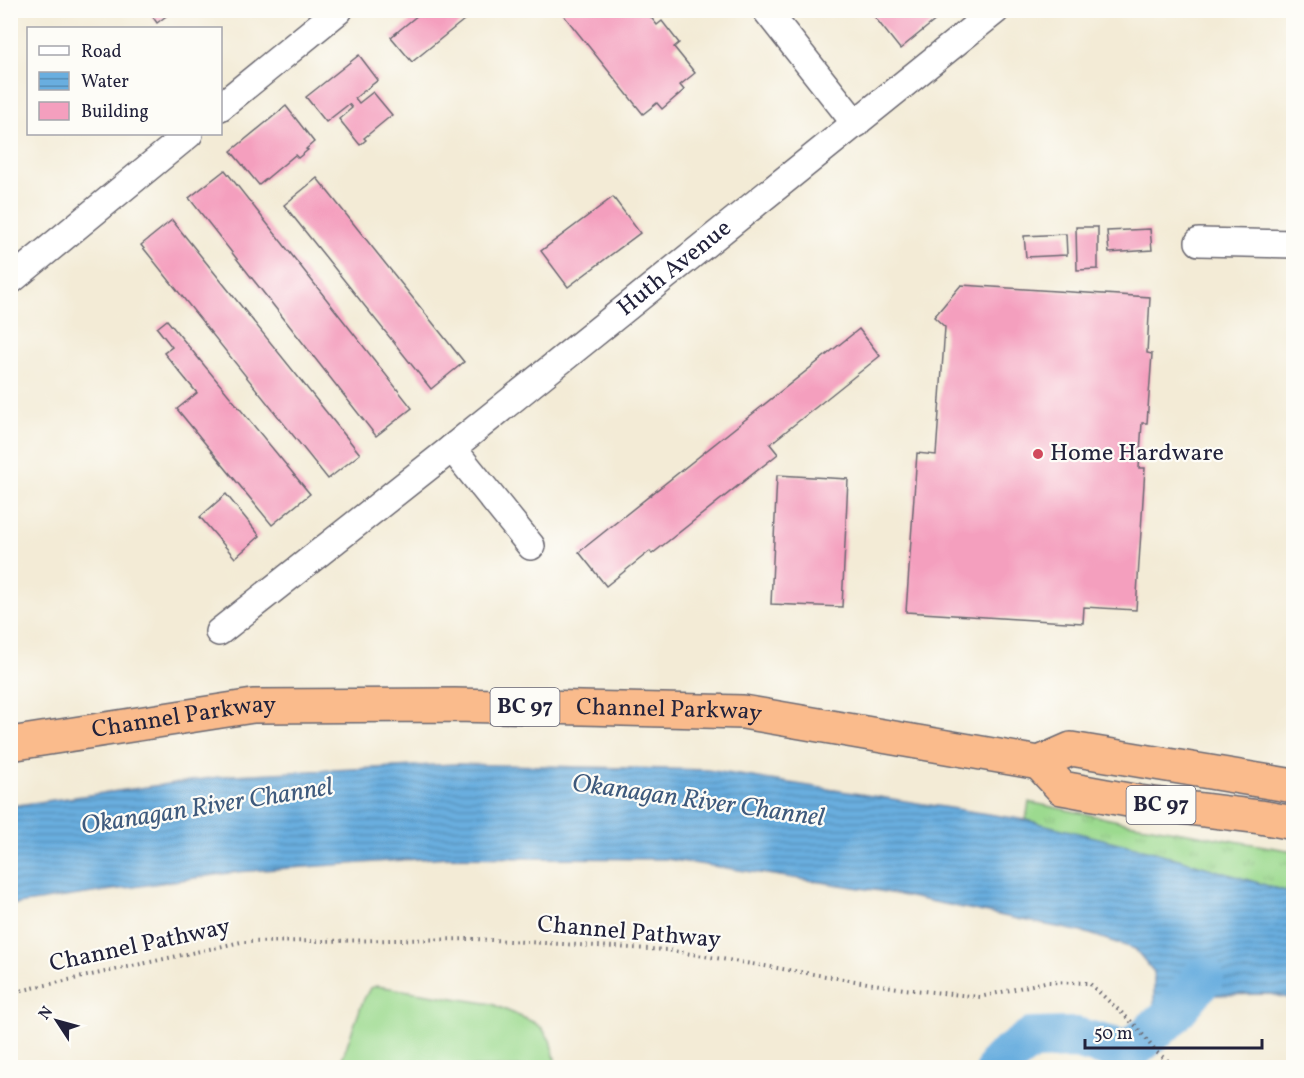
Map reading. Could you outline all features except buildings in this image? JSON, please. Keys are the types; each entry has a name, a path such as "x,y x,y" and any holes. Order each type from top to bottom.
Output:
{"highway":[{"name":"Channel Parkway","path":"10,744 253,706 455,705 743,712 1039,763"},
{"name":"BC 97","path":"1293,786 1071,749 1039,763 1062,788 1139,802 1293,823"}],"street":[{"path":"222,105 339,10"},
{"path":"766,10 855,124"},
{"name":"Huth Avenue","path":"219,632 452,448 996,10"},
{"path":"10,281 188,135"},
{"path":"1198,242 1293,244"},
{"path":"452,448 531,546"}],"path":[{"name":"Channel Pathway","path":"10,993 241,942 474,939 667,950 904,989 980,997 1045,982 1089,983 1136,1026 1156,1052 1174,1065 1211,1068"}],"green space":[{"path":"1029,802 1128,823 1293,851 1293,895 1282,890 1026,820"},
{"path":"377,986 492,1004 533,1022 542,1028 550,1040 555,1067 339,1067 363,1001 370,988"}],"water":[{"name":"Okanagan River Channel","path":"456,764 707,770 1026,820 1155,852 1293,895 1293,999 1271,994 1209,995 1183,1030 1154,1010 1154,972 1135,949 1087,933 880,891 666,859 447,857 235,872 11,905 11,806 233,775"}],"waterway":[{"path":"997,1068 1000,1062 1031,1039 1076,1038 1128,1052 1168,1019 1203,977"}],"place":[{"name":"Home Hardware","path":"1038,454"}]}
